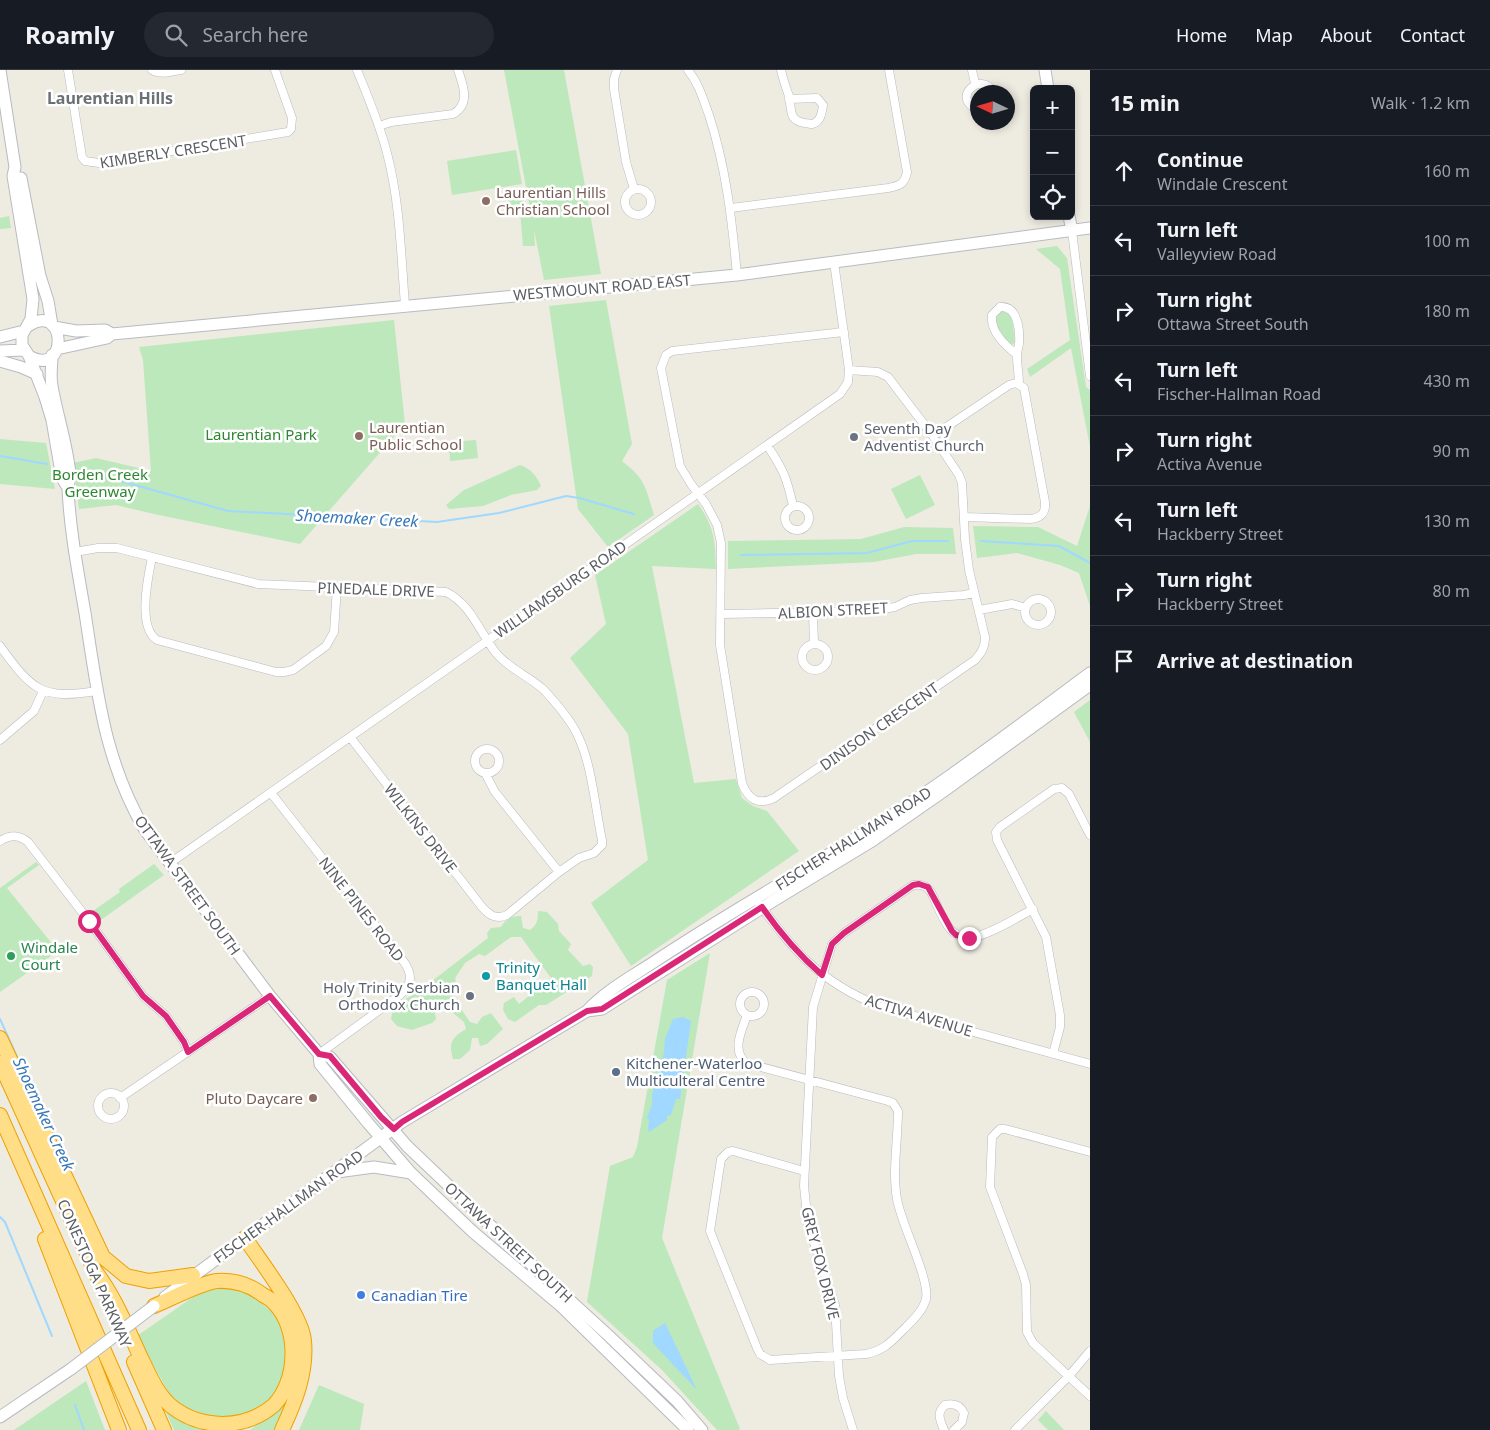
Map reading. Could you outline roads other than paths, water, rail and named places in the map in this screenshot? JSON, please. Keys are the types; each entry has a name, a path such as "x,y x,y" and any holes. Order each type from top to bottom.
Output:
{"highway":[{"path":"0,1038 103,1257 126,1276 149,1281 193,1275"},
{"name":"CONESTOGA PARKWAY","path":"0,1063 95,1271 164,1430"},
{"name":"CONESTOGA PARKWAY","path":"0,1115 139,1430"},
{"path":"22,1165 25,1187 119,1430"},
{"path":"249,1236 295,1313 304,1339 304,1367 293,1405 282,1430"},
{"path":"95,1271 108,1289 151,1378 170,1404 182,1413 208,1424 221,1426 237,1425 250,1420 274,1404 289,1381 293,1341 284,1317 275,1304 256,1290 238,1282 228,1281 212,1282 154,1306"}],"main road":[{"path":"1045,70 1047,85"},
{"path":"0,71 15,167 13,176 32,299 31,318 21,340 37,374 52,420 62,478 68,488"},
{"path":"15,167 20,174 38,268 53,326 60,342 52,384 61,420 70,476 68,488"},
{"path":"1070,220 1072,231"},
{"name":"WESTMOUNT ROAD EAST","path":"112,334 737,275 1090,228"},
{"path":"0,337 26,328 32,323 43,321 53,326 76,331 105,330 112,334 107,338 58,351 43,359 38,359 26,353 0,351"},
{"path":"0,362 21,367 37,374"},
{"name":"OTTAWA STREET SOUTH","path":"68,488 75,552 97,691 111,752 126,795 145,830 270,996 319,1054 320,1064 411,1173 474,1232 561,1306 680,1420 688,1430"},
{"name":"FISCHER-HALLMAN ROAD","path":"0,1417 71,1369 193,1275 249,1236 402,1122 587,1011 602,1009 758,903 914,801 1090,673"},
{"name":"FISCHER-HALLMAN ROAD","path":"758,903 872,841 1090,685"},
{"name":"OTTAWA STREET SOUTH","path":"319,1054 330,1056 407,1146 609,1336 677,1402 702,1430"},
{"path":"335,1173 374,1167 411,1173"}],"street":[{"name":"KIMBERLY CRESCENT","path":"68,70 82,157 85,161 99,163 288,132 291,129 292,118 275,70"},
{"path":"152,70 156,72 181,70"},
{"path":"358,70 379,126 387,155 394,195 405,305"},
{"path":"379,126 391,122 453,114 458,111 462,106 465,92 458,70"},
{"path":"617,70 614,79 614,89 626,162 634,189"},
{"path":"699,70 690,73 700,88 713,127 726,180 731,208 737,275"},
{"path":"781,70 793,119 811,124 818,121 822,115 823,105 817,98 789,99"},
{"path":"731,208 899,186 906,179 907,172 889,70"},
{"path":"972,70 975,83 987,83 988,85"},
{"path":"970,88 967,97 970,104"},
{"path":"1072,231 1090,376"},
{"name":"WILLIAMSBURG ROAD","path":"170,863 840,394 848,382 849,370 834,262"},
{"path":"1017,355 1005,344 993,326 992,314 1000,307 1008,307 1014,314 1019,335 1017,355 1019,384"},
{"path":"1081,311 1090,309"},
{"name":"DINISON CRESCENT","path":"844,332 672,351 666,355 661,368 680,466 706,504 717,525 721,543 720,645 723,673 742,783 750,798 762,802 768,802 975,660 985,644 985,636 969,570 962,483 959,475 933,436 888,376 878,372 849,370"},
{"path":"933,436 1009,385 1019,384 1024,388 1045,502 1043,514 1040,517 1030,519 964,517"},
{"path":"767,445 783,469 793,506"},
{"name":"PINEDALE DRIVE","path":"75,552 98,548 117,548 258,584 446,592 456,596 466,607 504,662 534,681 545,692 577,734 584,752 602,840 602,846 594,853 579,858 559,872 507,915 493,917"},
{"path":"152,557 145,608 149,631 152,637 157,640 276,672 293,670 326,646 334,632 336,587"},
{"name":"ALBION STREET","path":"721,614 882,610 922,598 974,593"},
{"path":"979,610 1012,604 1026,608"},
{"path":"813,613 814,644"},
{"path":"0,646 21,674 43,691 55,694 97,691"},
{"path":"0,740 34,711 43,691"},
{"name":"WILKINS DRIVE","path":"350,737 482,907 493,917"},
{"path":"485,773 495,792 559,872"},
{"path":"1053,1054 1060,1027 1060,1015 1046,937 997,840 997,830 1054,790 1062,788 1069,794 1090,835"},
{"name":"NINE PINES ROAD","path":"271,793 404,962 411,976 410,982 400,995 319,1054"},
{"path":"0,841 14,835 28,842 89,921 143,996 166,1016 184,1042 188,1052"},
{"name":"GREY FOX DRIVE","path":"853,1430 843,1398 835,1305 808,1226 804,1186 813,1007 832,944 844,933 913,885 919,884 928,887 948,926 956,935 962,938 983,935 1033,909"},
{"name":"ACTIVA AVENUE","path":"758,903 802,958 822,975 855,996 880,1006 1090,1064"},
{"path":"120,1098 270,996"},
{"path":"747,1014 738,1048 738,1055 746,1063 888,1101 896,1106 898,1111 895,1176 896,1198 925,1284 926,1299 922,1308 888,1346 874,1352 838,1356 770,1360 760,1354 710,1231 721,1159 728,1152 739,1152 804,1171"},
{"path":"1090,1152 1000,1129 992,1137 990,1187 1024,1274 1026,1285 1026,1332 1033,1344 1090,1396"},
{"path":"1015,1430 1069,1376 1090,1351"},
{"path":"944,1430 939,1413 946,1405 951,1404 958,1406 964,1413 962,1422 954,1430"}],"water":[{"path":"683,1017 691,1021 680,1099 676,1099 671,1115 667,1116 667,1120 649,1132 649,1120 647,1118 664,1053 665,1039 673,1019"},
{"path":"665,1323 697,1390 653,1343 653,1331"}],"waterway":[{"name":"Shoemaker Creek","path":"0,456 47,464"},
{"name":"Shoemaker Creek","path":"81,470 228,511 437,522 499,513 566,496 634,514"},
{"name":"Shoemaker Creek","path":"741,555 867,553 912,541 948,541"},
{"name":"Shoemaker Creek","path":"981,541 1059,546 1090,563"},
{"name":"Shoemaker Creek","path":"0,1019 40,1108"},
{"path":"0,1217 5,1222 52,1336"},
{"path":"75,1405 84,1430"}],"place":[{"name":"Laurentian Hills Christian School","path":"486,201"},
{"name":"Laurentian Public School","path":"359,436"},
{"name":"Seventh Day Adventist Church","path":"854,437"},
{"name":"Windale Court","path":"11,956"},
{"name":"Trinity Banquet Hall","path":"486,976"},
{"name":"Holy Trinity Serbian Orthodox Church","path":"470,996"},
{"name":"Kitchener-Waterloo Multiculteral Centre","path":"616,1072"},
{"name":"Pluto Daycare","path":"313,1098"},
{"name":"Canadian Tire","path":"361,1295"}],"district":[{"name":"Laurentian Hills","path":"110,98"}],"park label":[{"name":"Laurentian Park","path":"261,434"},
{"name":"Borden Creek Greenway","path":"100,482"}]}
